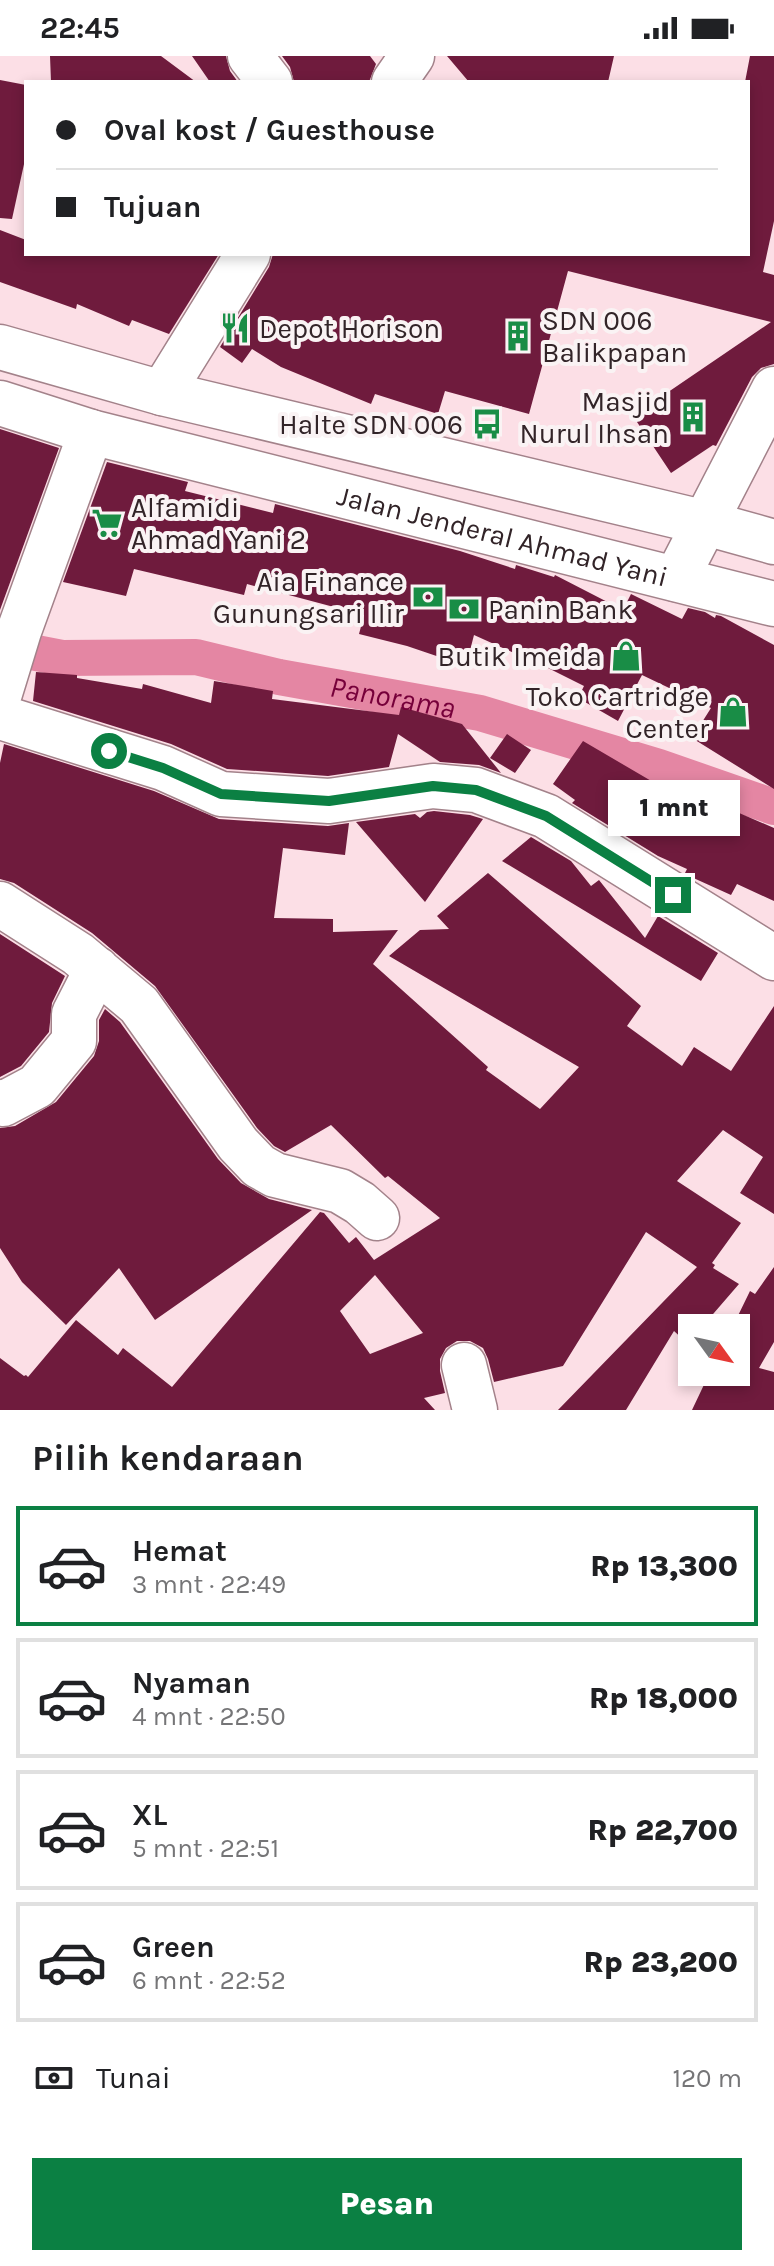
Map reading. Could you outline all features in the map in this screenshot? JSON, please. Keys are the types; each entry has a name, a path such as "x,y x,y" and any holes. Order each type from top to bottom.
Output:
{"street":[{"path":"250,56 268,80"},
{"path":"395,80 412,56"},
{"path":"162,393 247,256"},
{"name":"Jalan Jenderal Ahmad Yani","path":"0,347 162,393 774,542"},
{"path":"676,579 774,389"},
{"name":"Jalan Jenderal Ahmad Yani","path":"0,403 91,432 774,604"},
{"path":"91,432 6,666 163,768 221,794 329,801 433,786 476,790 546,816 774,958"},
{"path":"0,904 78,954 139,1005 250,1158 275,1175 340,1191 377,1218"},
{"path":"0,1102 3,1104 37,1086 74,1041 74,1014 97,969"},
{"path":"464,1365 475,1410"}],"building":[{"path":"50,56 161,56 193,80 51,80"},
{"path":"192,56 226,56 237,80 209,80"},
{"path":"282,56 370,56 376,64 370,80 293,80 290,67"},
{"path":"447,56 614,56 608,80 467,80"},
{"path":"750,56 774,56 774,221 763,272 774,275 774,364 761,368 752,377 716,446 713,445 671,473 633,416 771,322 568,271 529,414 445,391 438,414 375,394 371,404 281,367 252,349 242,363 220,347 269,267 272,256 750,256 750,80 745,80"},
{"path":"0,80 24,85 24,164 12,219 0,218"},
{"path":"0,230 24,239 24,256 218,256 169,334 132,320 129,326 77,304 76,309 0,282"},
{"path":"0,429 59,448 0,610"},
{"path":"107,462 188,482 185,491 273,513 275,504 460,551 515,569 516,565 555,575 623,610 631,594 682,619 688,608 715,618 716,615 721,616 774,645 774,789 692,738 711,708 642,675 618,721 578,698 584,686 474,635 466,666 359,634 364,615 247,584 244,595 134,569 126,596 63,582"},
{"path":"36,672 77,675 77,678 142,689 143,684 211,703 214,681 273,691 272,699 399,715 401,707 462,724 501,773 479,765 440,762 398,734 389,767 328,776 227,769 171,744 33,701"},
{"path":"507,734 531,750 515,773 490,758"},
{"path":"583,741 682,799 686,790 774,828 774,901 737,884 731,895 689,876 685,873 687,869 658,856 572,803 575,800 553,784"},
{"path":"4,744 154,791 219,819 328,826 349,823 345,855 283,848 274,918 333,919 333,932 398,930 373,964 488,1067 486,1070 540,1109 579,1067 389,956 420,930 449,929 437,916 488,873 641,1006 627,1026 682,1066 694,1047 731,1071 774,1006 774,1214 740,1193 763,1157 723,1130 677,1181 741,1223 712,1263 715,1265 713,1268 739,1284 713,1314 678,1314 678,1335 674,1331 626,1410 558,1410 697,1267 646,1232 563,1366 494,1382 483,1348 470,1341 457,1341 446,1348 440,1359 445,1393 424,1398 435,1410 0,1410 0,1358 28,1377 76,1320 118,1355 123,1348 172,1387 320,1212 349,1243 356,1237 374,1260 440,1218 388,1176 385,1178 331,1125 285,1152 274,1146 257,1128 155,986 92,933 14,883 0,879 0,763","holes":["375,1275 423,1333 370,1354 340,1311"]},
{"path":"434,811 483,819 425,902 356,822 415,814 420,818"},
{"path":"531,837 571,861 591,886 599,880 645,938 658,916 718,953 701,981 502,861"},
{"path":"0,934 65,976 52,1003 49,1032 21,1066 0,1077"},
{"path":"105,1009 120,1022 218,1159 241,1183 269,1199 312,1210 155,1320 119,1268 66,1325 22,1282 0,1248 0,1128 15,1126 56,1102 94,1056 99,1041 99,1020"},
{"path":"774,1267 774,1342 759,1368 774,1372 774,1410 692,1410 703,1386 750,1386 750,1314 739,1314 750,1291 755,1294"}],"waterway":[{"name":"Panorama","path":"0,646 62,658 196,657 279,677 480,713 659,767 774,807"}],"place":[{"name":"Depot Horison","path":"235,328"},
{"name":"SDN 006 Balikpapan","path":"518,336"},
{"name":"Masjid Nurul Ihsan","path":"693,417"},
{"name":"Halte SDN 006","path":"487,424"},
{"name":"Alfamidi Ahmad Yani 2","path":"107,523"},
{"name":"Aia Finance Gunungsari Ilir","path":"428,597"},
{"name":"Panin Bank","path":"464,609"},
{"name":"Butik Imeida","path":"626,656"},
{"name":"Toko Cartridge Center","path":"733,712"}],"route":[{"path":"109,751 163,768 221,794 329,801 433,786 476,790 546,816 673,895"}]}
